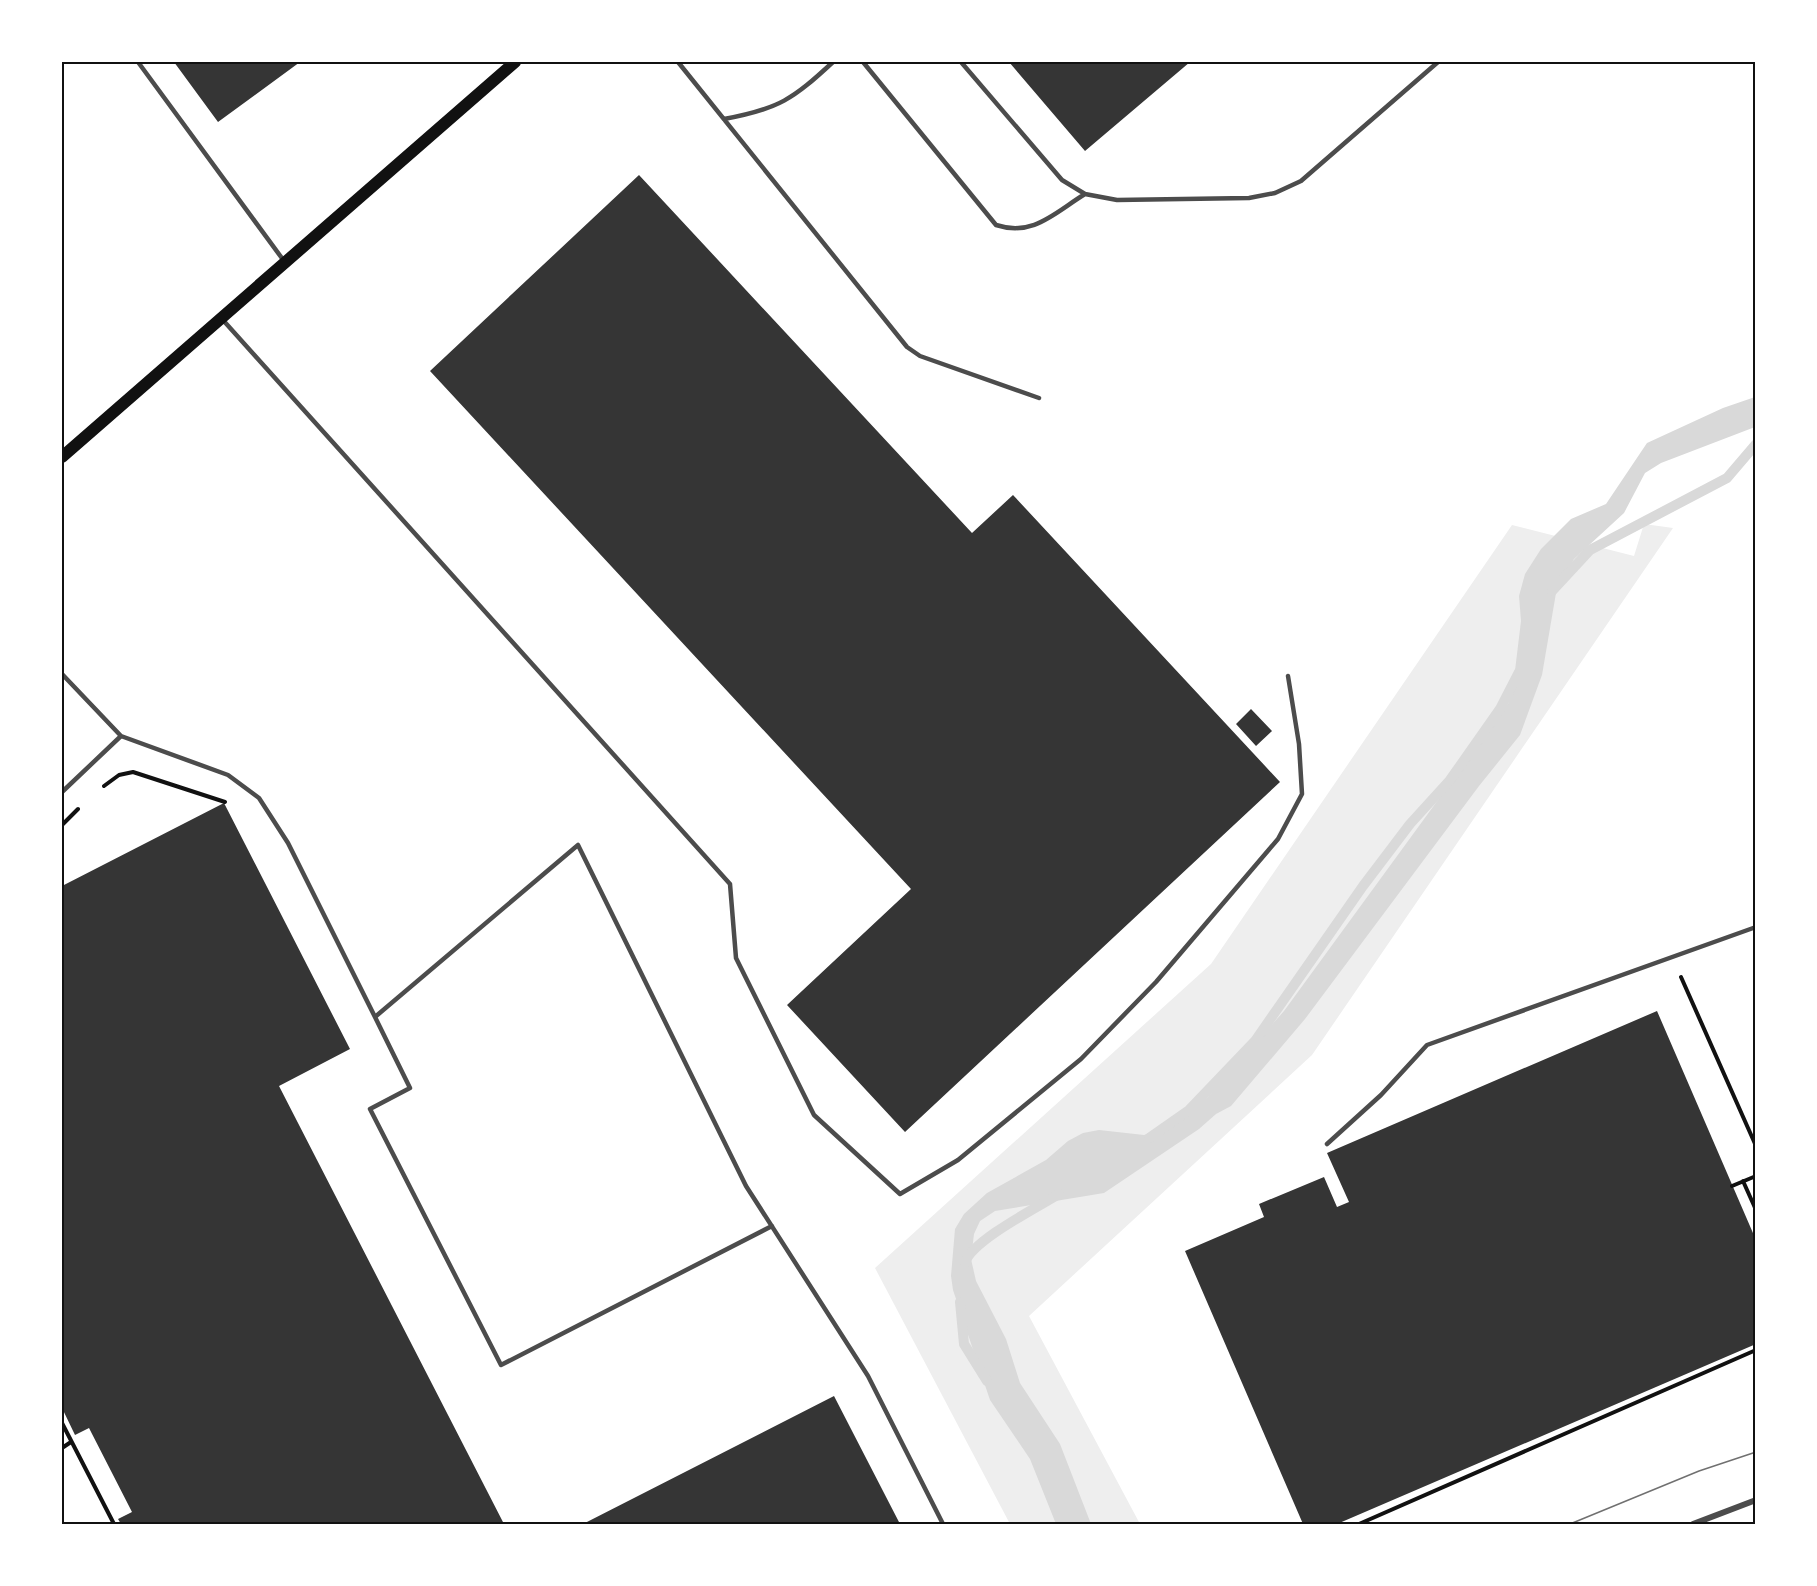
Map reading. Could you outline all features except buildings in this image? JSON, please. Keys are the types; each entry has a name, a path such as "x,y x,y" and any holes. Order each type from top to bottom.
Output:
{"main road":[{"path":"62,457 284,261 515,62"}],"street":[{"path":"1693,1524 1755,1500"}],"lane":[{"path":"138,62 284,261"},
{"path":"678,62 907,347 920,356 1039,398"},
{"path":"724,119 761,113 797,95 834,62"},
{"path":"863,62 996,225 1012,230 1030,229 1085,194"},
{"path":"961,62 1062,180 1085,194 1116,200 1249,198 1275,193 1301,181 1438,62"},
{"path":"220,317 730,884 736,958 814,1115 900,1194 958,1160 1081,1059 1156,982 1278,839 1302,794 1299,744 1288,676"},
{"path":"62,674 121,736 228,775 259,798 288,843 410,1088 370,1109 501,1365 772,1226"},
{"path":"62,792 121,736"},
{"path":"375,1017 578,845 746,1186 868,1376 943,1524"},
{"path":"1327,1144 1382,1095 1427,1045 1755,927"}],"path":[{"path":"98,791 119,775 134,772 228,803"},
{"path":"62,825 84,804"},
{"path":"1672,957 1755,1146"},
{"path":"1732,1186 1755,1176"},
{"path":"1743,1181 1755,1210"},
{"path":"1359,1524 1755,1350"},
{"path":"62,1423 114,1524"},
{"path":"62,1448 72,1443"}],"shaded area":[{"path":"1755,397 1755,427 1661,463 1645,473 1624,513 1574,559 1556,593 1542,675 1520,735 1479,786 1305,1019 1231,1106 1216,1114 1199,1129 1104,1193 995,1211 980,1221 974,1234 971,1259 976,1281 1006,1339 1020,1383 1060,1444 1091,1524 1056,1524 1030,1459 990,1400 953,1290 951,1276 955,1229 964,1214 987,1193 1046,1160 1068,1141 1083,1133 1099,1130 1144,1135 1165,1128 1207,1098 1284,1011 1508,704 1513,687 1521,621 1519,596 1525,574 1541,549 1571,519 1606,504 1647,443 1723,408"},
{"path":"1644,524 1673,528 1312,1055 1029,1316 1140,1524 1010,1524 875,1268 1211,964 1512,525 1634,556"}],"waterway":[{"path":"1552,591 1590,550 1727,478 1756,444"},
{"path":"1149,1138 1189,1110 1255,1041 1363,886 1410,824 1450,780 1500,709 1519,672"},
{"path":"965,1263 970,1254 992,1235 1059,1194"},
{"path":"960,1302 964,1344 987,1381"}],"tram line":[{"path":"1570,1524 1699,1471 1756,1452"}]}
